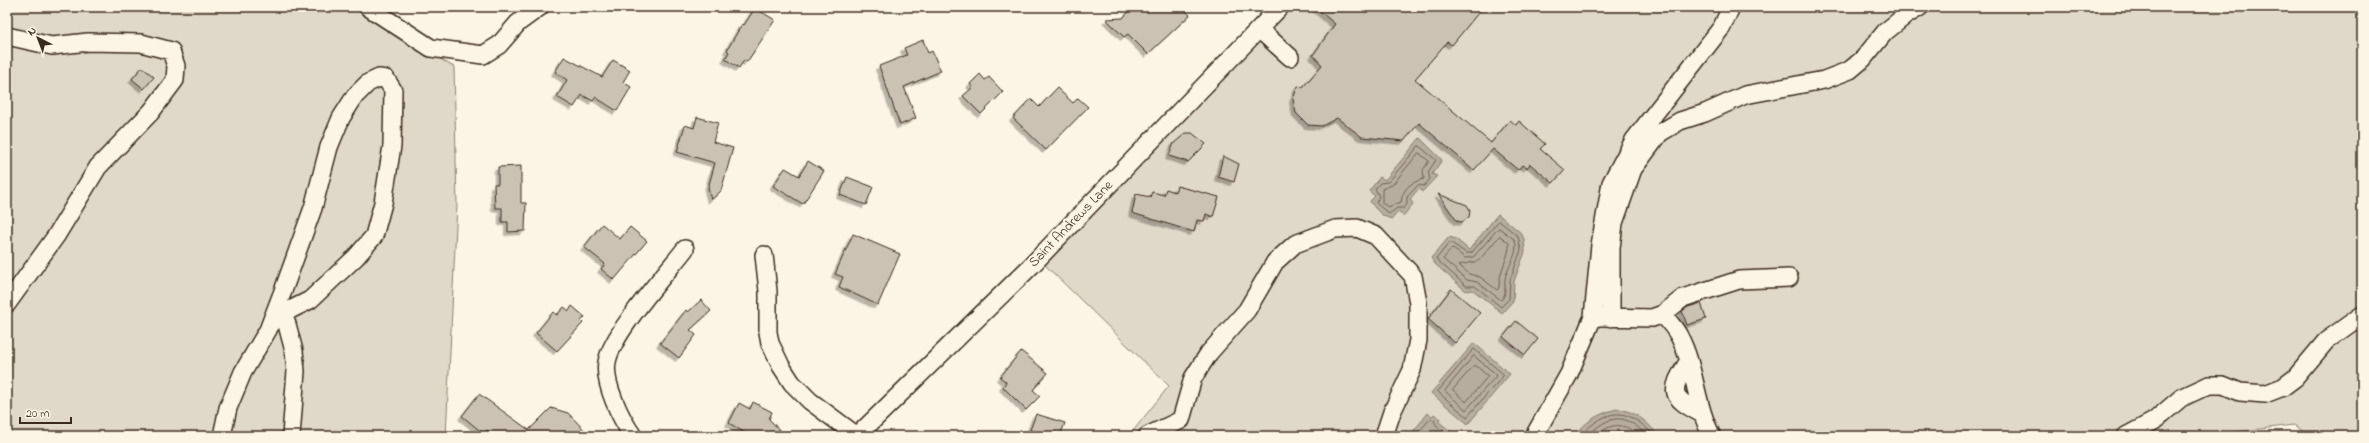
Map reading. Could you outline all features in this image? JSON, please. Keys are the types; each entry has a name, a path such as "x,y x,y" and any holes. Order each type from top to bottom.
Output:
{"street":[{"path":"368,7 431,48 483,55 499,45 518,23 540,7"},
{"name":"Saint Andrews Lane","path":"857,436 1031,266 1280,7"},
{"path":"1534,436 1569,374 1593,317 1600,245 1611,183 1634,140 1722,28 1731,7"},
{"path":"1611,318 1611,248 1614,224 1633,169 1660,133 1680,121 1705,113 1746,94 1824,80 1850,70 1863,59 1885,32 1905,16 1920,7"},
{"path":"1259,29 1290,57"},
{"path":"7,36 52,46 88,42 141,43 172,51 176,66 175,80 166,94 151,112 98,167 56,236 7,304"},
{"path":"222,436 228,408 243,372 279,314 313,208 329,146 341,118 355,96 368,83 379,78 386,79 393,90 392,146 383,203 374,236 356,258 310,300 279,314"},
{"path":"1147,436 1181,420 1193,378 1209,353 1247,310 1275,262 1295,244 1335,229 1357,228 1376,236 1413,276 1418,302 1418,340 1412,370 1392,412 1384,436"},
{"path":"633,436 623,421 611,394 606,363 617,337 685,249"},
{"path":"764,255 768,291 768,332 770,343 781,366 792,383 810,401 857,436"},
{"path":"1593,317 1652,318 1663,314 1683,298 1739,280 1788,278"},
{"path":"279,314 294,351 296,371 291,436"},
{"path":"1663,314 1679,336 1688,362 1702,414 1712,436"},
{"path":"2126,436 2154,421 2181,398 2209,385 2223,385 2240,392 2265,394 2282,387 2295,378 2326,341 2362,315"}],"shaded area":[{"path":"7,7 352,7 454,67 457,204 446,436 7,436"},
{"path":"1292,7 2362,7 2362,436 2310,436 2294,425 2200,436 1129,436 1169,386 1042,262"}],"water":[{"path":"1420,138 1442,160 1432,174 1437,176 1422,192 1419,188 1410,199 1413,204 1403,216 1399,211 1392,219 1388,218 1379,212 1372,204 1370,201 1375,196 1369,191 1380,177 1385,180"},
{"path":"1498,214 1521,233 1524,239 1525,252 1514,281 1513,301 1502,313 1473,290 1466,291 1435,264 1431,258 1449,237 1456,239 1469,250"},
{"path":"1474,343 1510,374 1468,424 1431,393"},
{"path":"1617,409 1630,412 1641,418 1659,436 1575,436 1583,426 1593,418"},
{"path":"1428,413 1432,416 1434,414 1440,419 1438,421 1456,436 1413,436 1411,434"}],"building":[{"path":"1133,7 1182,7 1190,15 1148,54 1128,34 1124,37 1106,19 1123,18"},
{"path":"1315,7 1483,7 1452,45 1447,42 1415,79 1491,143 1510,120 1516,125 1519,121 1545,144 1540,149 1565,170 1553,183 1530,164 1527,168 1522,165 1518,170 1493,149 1474,170 1419,123 1404,141 1362,137 1337,118 1322,126 1308,125 1296,113 1293,99 1298,86 1303,87 1322,65 1313,55 1335,24"},
{"path":"755,8 775,20 747,62 744,60 739,68 725,59 729,52 727,50 742,24 744,25"},
{"path":"923,40 928,53 932,51 941,71 904,87 916,118 900,125 879,66 907,55 904,48"},
{"path":"564,57 602,77 613,60 630,70 623,82 631,87 617,111 595,97 593,101 582,95 574,107 557,97 567,80 555,72"},
{"path":"142,67 154,77 144,89 132,79"},
{"path":"980,74 985,80 989,77 1003,92 981,114 963,96 973,87 970,84"},
{"path":"1057,88 1073,103 1078,98 1088,107 1046,150 1013,118 1031,99 1039,107"},
{"path":"697,117 718,123 713,142 733,148 721,191 711,200 708,188 715,163 677,152 685,125 694,128"},
{"path":"1186,133 1192,133 1206,144 1188,162 1169,156 1174,143"},
{"path":"1223,156 1239,164 1234,182 1218,177"},
{"path":"808,161 824,171 803,204 773,186 785,168 799,176"},
{"path":"521,166 521,203 526,203 525,231 508,232 508,222 502,222 502,208 495,208 494,184 498,184 498,167"},
{"path":"847,177 873,187 866,205 840,195"},
{"path":"1177,186 1219,197 1213,217 1206,214 1204,221 1197,220 1194,232 1132,213 1136,194 1150,197 1152,192 1164,195 1166,189 1175,192"},
{"path":"1438,194 1467,205 1470,210 1469,217 1462,222 1457,221"},
{"path":"602,224 620,239 630,227 647,241 614,280 601,269 605,264 584,247"},
{"path":"853,234 900,254 878,305 839,287 843,277 835,274"},
{"path":"1451,289 1480,313 1455,343 1428,319"},
{"path":"701,300 711,311 690,330 696,335 679,358 660,343 686,310 688,312"},
{"path":"1701,303 1706,319 1687,325 1682,311 1688,307"},
{"path":"572,306 585,317 581,321 583,323 557,351 536,333 553,312 557,315 564,307 569,311"},
{"path":"1516,321 1538,339 1525,355 1503,337"},
{"path":"1021,351 1048,373 1033,390 1040,396 1026,410 1003,387 1006,382 1000,377"},
{"path":"479,394 529,430 551,408 568,413 590,436 495,436 487,430 484,434 462,416"},
{"path":"753,402 772,412 769,419 785,436 750,436 729,423 739,403 750,409"},
{"path":"1036,414 1065,423 1060,436 1037,436 1038,433 1030,430"}]}
